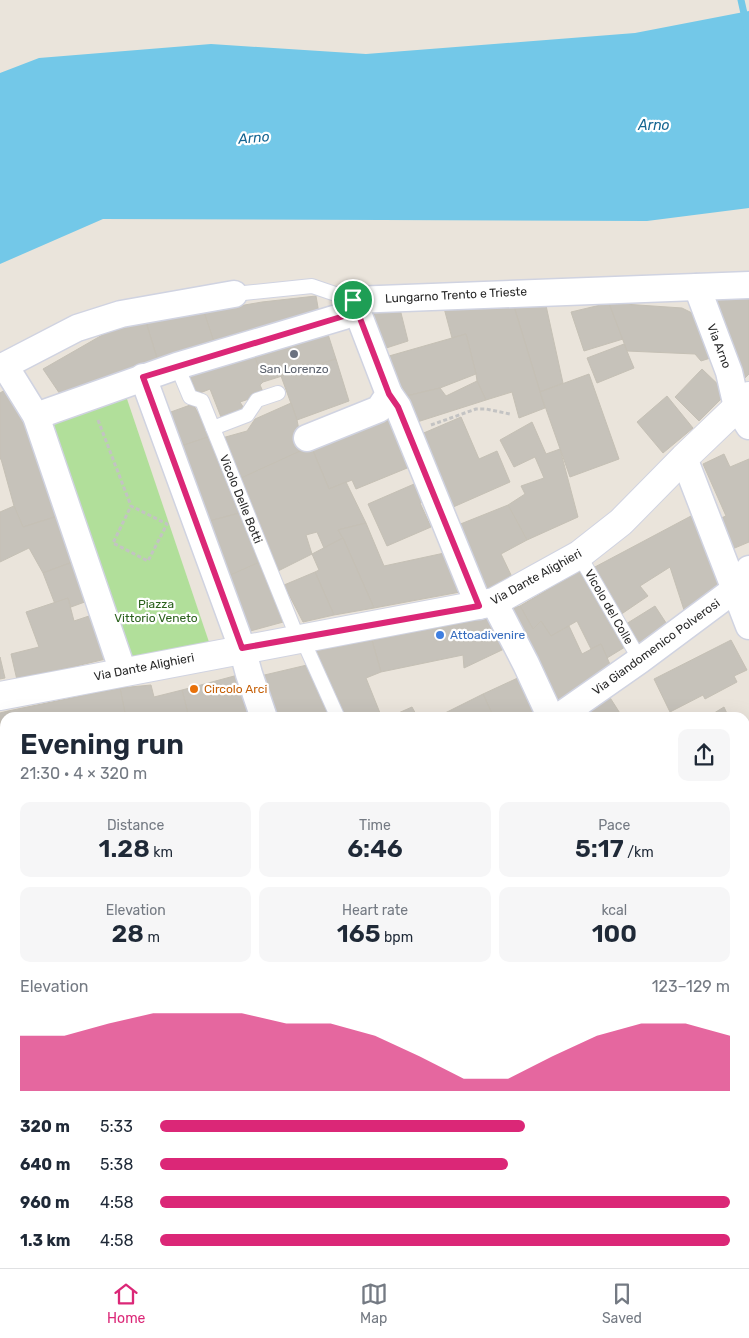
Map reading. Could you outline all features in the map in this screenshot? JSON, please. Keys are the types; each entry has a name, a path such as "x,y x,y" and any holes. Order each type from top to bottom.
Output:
{"main road":[{"name":"Via Dante Alighieri","path":"0,696 242,648 486,604 579,555 621,522 684,458 745,409"}],"street":[{"name":"Lungarno Trento e Trieste","path":"353,300 749,285"},
{"name":"Via Arno","path":"697,287 745,409"},
{"name":"Lungarno Trento e Trieste","path":"3,367 77,328 121,314 234,294"},
{"path":"36,416 143,377 344,316 353,300"},
{"path":"353,300 389,394 398,407 486,604 526,664 548,712"},
{"path":"3,367 36,416 123,672"},
{"path":"143,377 242,648 262,712"},
{"path":"307,438 379,409 389,394"},
{"path":"684,458 745,574 749,626"},
{"name":"Via Giandomenico Polverosi","path":"566,712 640,660 745,574"}],"lane":[{"name":"Lungarno Trento e Trieste","path":"234,294 312,286 353,300"},
{"name":"Vicolo Delle Botti","path":"177,366 190,397 202,401 300,638 335,712"},
{"path":"213,428 247,415 257,400 278,393"},
{"name":"Vicolo del Colle","path":"579,555 640,660"}],"path":[{"path":"88,397 131,506 167,524 148,561 113,542 131,506"},
{"path":"409,433 476,409 486,408 510,414"}],"green space":[{"name":"Piazza Vittorio Veneto","path":"126,396 209,642 129,660 51,423"}],"water":[{"name":"Arno","path":"749,11 749,208 647,221 103,219 0,264 0,73 39,58 211,44 366,54 635,33"}],"building":[{"path":"316,296 320,319 216,348 204,312 262,302"},
{"path":"749,298 749,374 743,380 711,301"},
{"path":"512,300 545,301 563,383 540,392"},
{"path":"512,300 545,408 519,418 512,392 486,400 477,381 466,334 452,338 444,308"},
{"path":"609,303 623,339 584,351 571,312"},
{"path":"609,303 682,308 704,319 720,355 701,361 695,354 627,351"},
{"path":"399,305 408,341 380,350 364,309"},
{"path":"204,312 216,348 160,368 146,322"},
{"path":"146,322 160,368 66,403 43,369 118,326"},
{"name":"San Lorenzo","path":"325,325 336,359 263,382 252,348"},
{"path":"466,334 476,374 440,388 402,397 382,358"},
{"path":"624,344 634,368 597,383 587,358"},
{"path":"252,348 263,382 260,385 264,394 240,402 245,410 221,417 210,389 195,395 185,372"},
{"path":"336,359 349,401 297,420 281,376"},
{"path":"702,369 727,393 699,421 675,397"},
{"path":"589,374 619,459 570,477 540,392"},
{"path":"477,381 486,400 414,423 402,397 440,388 446,396"},
{"path":"8,388 34,433 61,515 23,527 14,506 0,459 0,393"},
{"path":"667,396 693,428 663,453 637,422"},
{"path":"291,403 297,420 303,450 239,479 222,438 247,431 255,419"},
{"path":"193,404 211,436 181,446 168,413"},
{"path":"396,412 417,464 356,489 352,480 329,489 311,446"},
{"path":"461,417 479,459 497,451 510,482 451,508 419,435"},
{"path":"532,422 546,454 560,449 578,517 527,540 508,505 525,494 521,486 544,478 535,457 514,467 500,440"},
{"path":"211,436 243,512 206,522 181,446"},
{"path":"311,446 329,489 346,482 366,523 338,530 343,538 324,548 317,532 306,535 312,554 276,572 239,479"},
{"path":"724,454 730,467 749,459 749,542 730,550 716,520 726,516 703,464"},
{"path":"421,481 428,500 420,503 431,527 387,546 368,504"},
{"path":"508,505 527,540 501,554 512,577 486,593 453,527"},
{"path":"14,506 23,527 61,515 78,560 43,573 29,548 0,562 0,512"},
{"path":"243,512 262,561 226,577 206,522"},
{"path":"691,516 720,583 684,610 670,567 640,586 648,596 620,615 593,568"},
{"path":"366,523 384,566 449,552 460,592 374,608 338,530"},
{"path":"343,538 374,608 334,615 315,572 319,570 312,554"},
{"path":"78,560 93,599 71,607 68,598 55,604 43,573"},
{"path":"262,561 287,621 243,633 226,577"},
{"path":"581,570 625,647 607,658 601,644 591,649 577,621 551,636 541,621 533,629 520,606"},
{"path":"315,572 334,615 303,622 284,585"},
{"path":"68,598 74,621 95,614 110,658 17,680 11,654 39,647 26,612"},
{"path":"520,606 533,629 541,621 551,636 569,626 582,654 601,644 613,671 559,701 504,611"},
{"path":"655,606 672,632 643,650 626,624"},
{"path":"488,615 504,649 464,668 463,655 381,672 371,637"},
{"path":"371,637 381,672 366,678 380,712 341,712 314,649"},
{"path":"731,640 747,670 734,676 737,682 705,699 703,695 670,712 654,679"},
{"path":"0,657 5,678 0,679"},
{"path":"307,665 329,712 270,712 256,677"},
{"path":"238,675 250,712 188,712 182,690"},
{"path":"522,676 539,712 491,712 483,694"},
{"path":"151,685 154,697 182,690 188,712 125,712 120,688"},
{"path":"120,688 125,712 8,712"},
{"path":"483,694 491,712 447,712"},
{"path":"609,696 619,712 584,712"},
{"path":"412,707 415,712 401,712"},
{"path":"724,707 726,712 716,712"}],"waterway":[{"path":"741,0 749,36"}],"place":[{"name":"San Lorenzo","path":"294,354"},
{"name":"Attoadivenire","path":"440,635"},
{"name":"Circolo Arci","path":"194,689"}],"route":[{"path":"353,300 389,394 398,407 479,606 242,648 143,377 344,316 353,300"}]}
